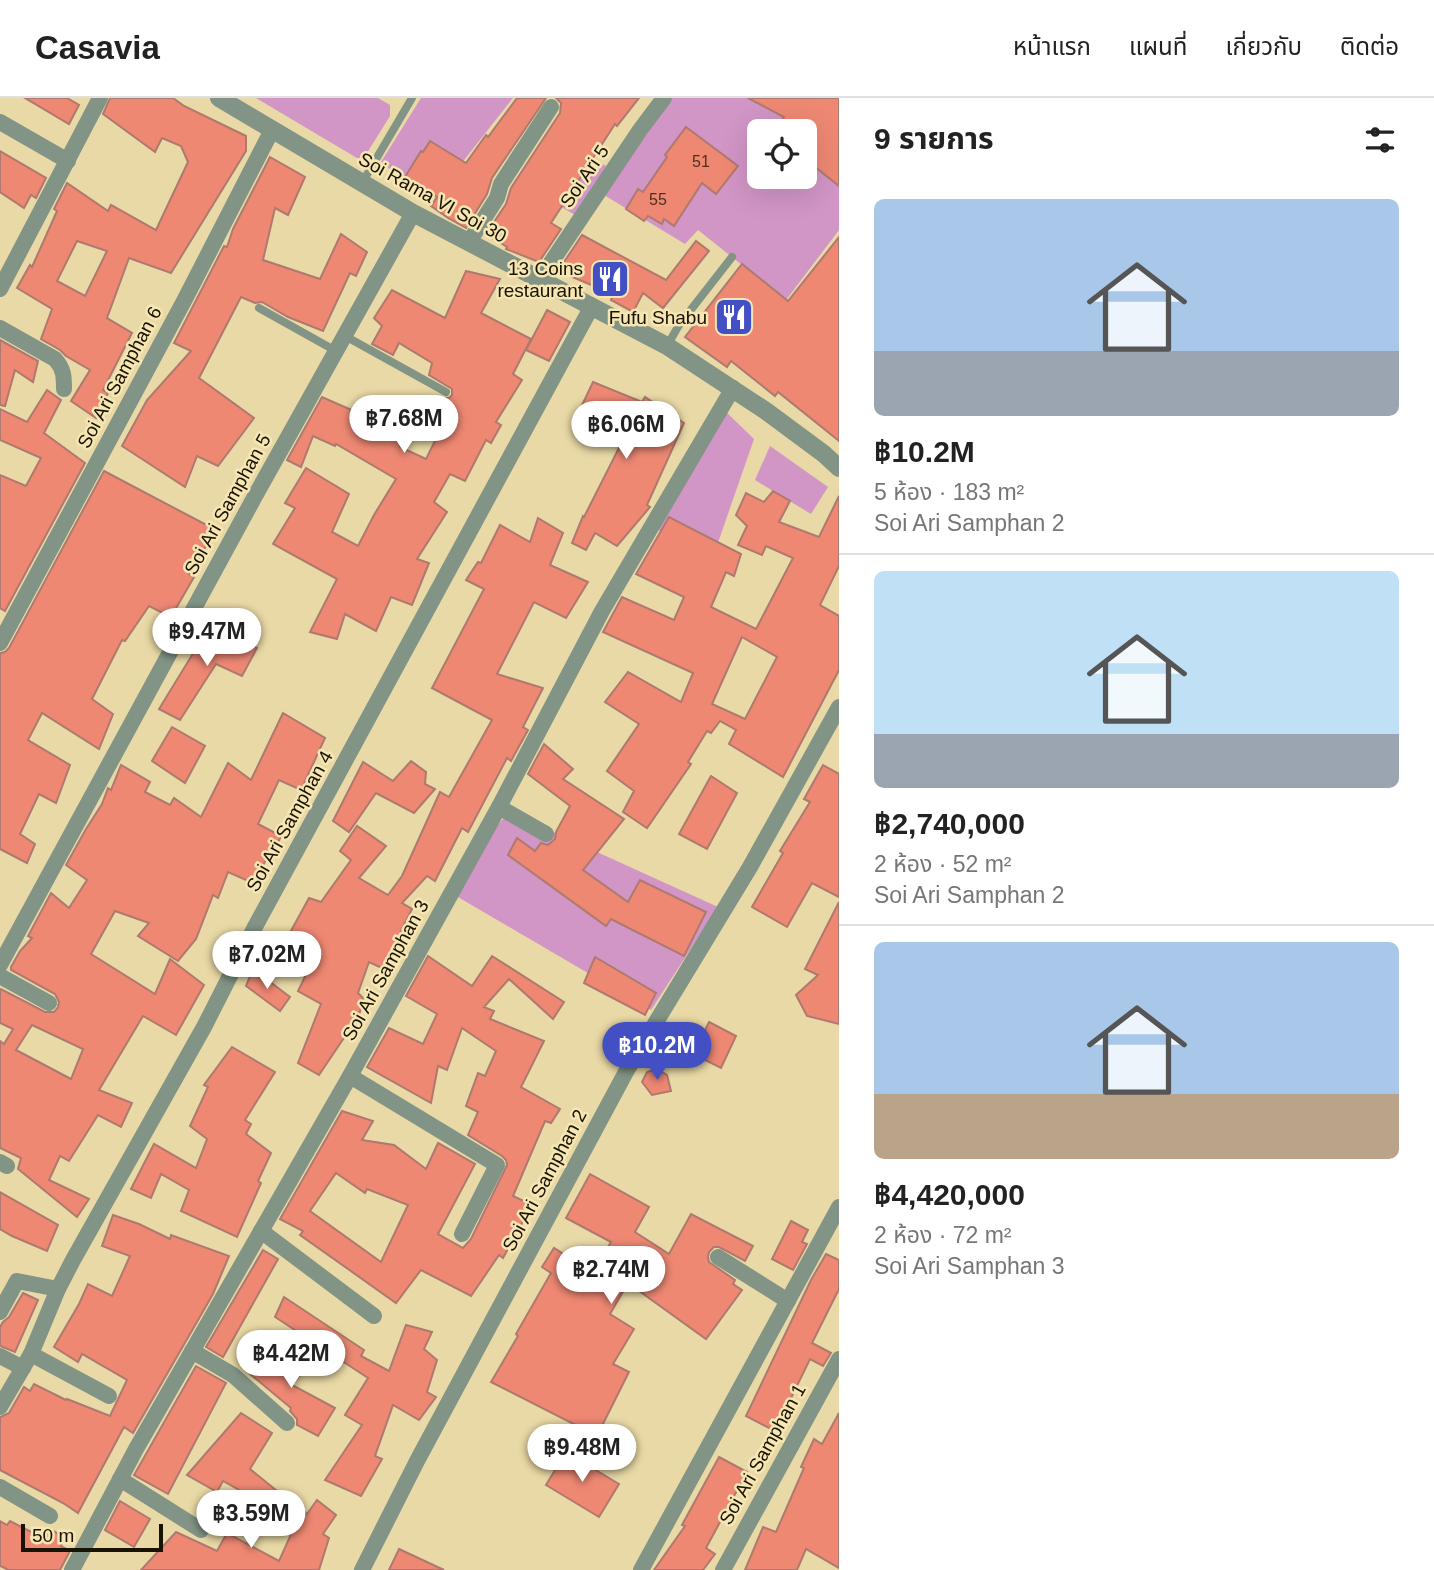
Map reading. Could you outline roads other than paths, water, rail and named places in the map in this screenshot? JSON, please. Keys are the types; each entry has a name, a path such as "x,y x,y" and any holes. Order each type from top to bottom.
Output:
{"street":[{"path":"0,289 100,98"},
{"name":"Soi Rama VI Soi 30","path":"219,98 413,213 667,345 733,388 839,468"},
{"name":"Soi Ari 5","path":"540,279 664,98"},
{"path":"469,242 497,198 501,184 551,107"},
{"path":"0,122 68,161"},
{"name":"Soi Ari Samphan 6","path":"0,643 178,313 272,130"},
{"name":"Soi Ari Samphan 5","path":"0,965 254,498 413,213"},
{"name":"Soi Ari Samphan 4","path":"0,1407 27,1361 58,1289 204,1027 256,925 592,306"},
{"path":"0,328 55,359 64,374 64,389"},
{"name":"Soi Ari Samphan 3","path":"72,1570 120,1479 350,1076 499,807 602,611 733,388"},
{"name":"Soi Ari Samphan 2","path":"362,1570 417,1461 627,1070 750,867 839,707"},
{"path":"499,807 546,834"},
{"path":"0,976 49,1003"},
{"path":"350,1076 496,1165 463,1234"},
{"path":"641,1570 839,1207"},
{"path":"261,1231 374,1316"},
{"path":"718,1257 788,1301"},
{"path":"0,1312 18,1281 58,1289"},
{"path":"192,1351 233,1376 287,1423"},
{"path":"0,1356 27,1361 109,1395"},
{"name":"Soi Ari Samphan 1","path":"723,1570 839,1359"},
{"path":"120,1479 201,1530"},
{"path":"0,1488 50,1516"}],"lane":[{"path":"362,183 412,98"},
{"path":"667,345 679,325 732,257"},
{"path":"260,308 336,351"},
{"path":"344,336 446,393"}],"place":[{"name":"13 Coins restaurant","path":"610,279"},
{"name":"Fufu Shabu","path":"734,317"}]}
